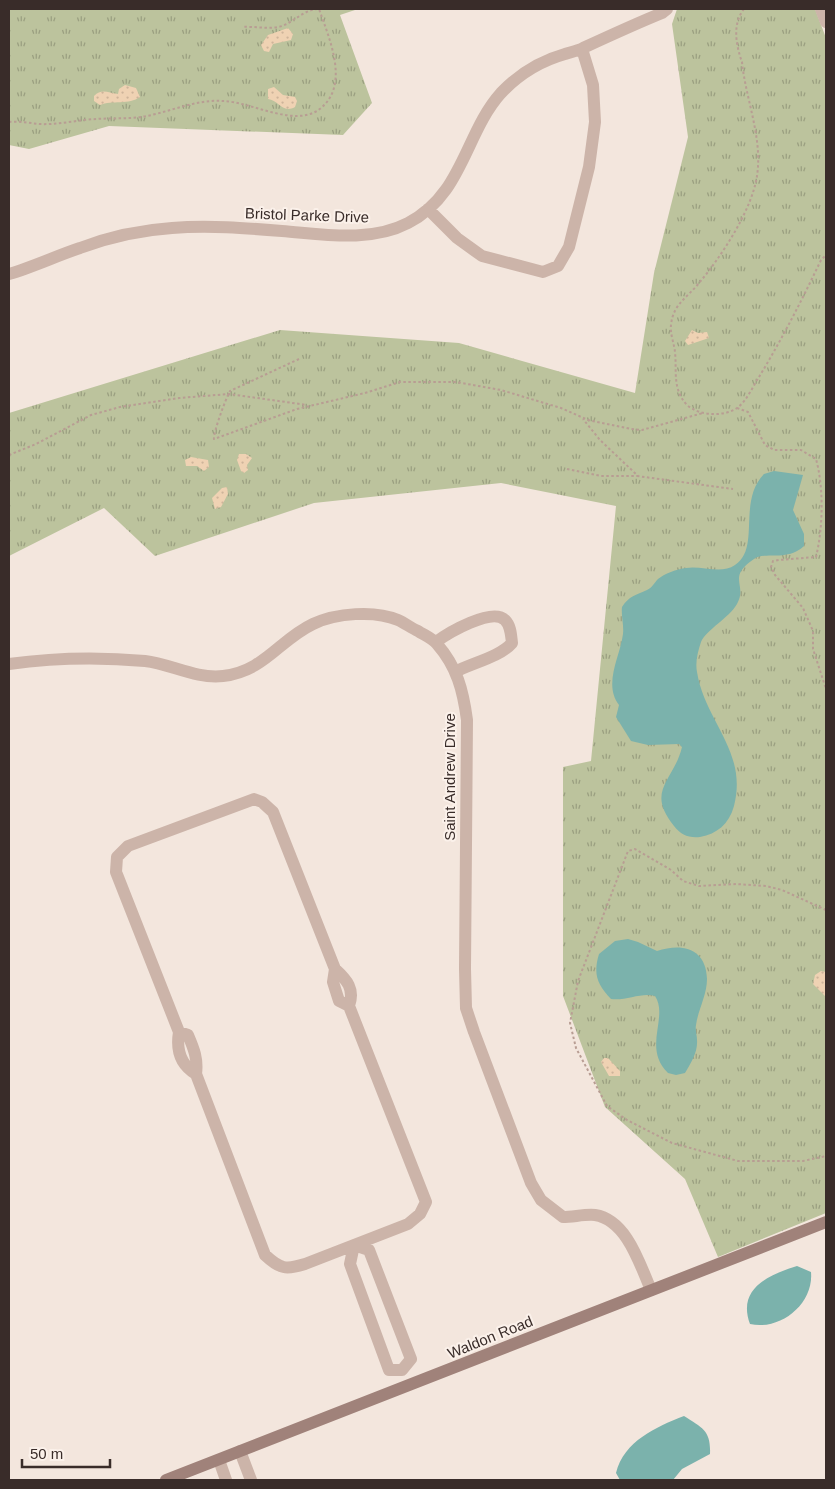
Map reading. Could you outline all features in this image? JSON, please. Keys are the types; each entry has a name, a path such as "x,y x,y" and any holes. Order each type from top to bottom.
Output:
{"street":[{"name":"Bristol Parke Drive","path":"9,274 80,247 125,235 161,229 198,226 348,236 380,233 409,223 445,191 460,170 483,119 500,95 517,77 564,54 582,49 600,39 662,14 667,9"},
{"path":"821,9 826,22"},
{"path":"428,208 457,238 482,256 543,272 558,266 569,247 574,230 589,167 594,122 592,85 582,49"},
{"name":"Saint Andrew Drive","path":"9,664 28,661 92,660 146,662 191,674 221,676 238,673 257,666 312,624 338,616 364,614 397,620 436,642 456,672 463,689 467,720 466,1008 531,1182 542,1200 563,1217 595,1215 620,1228 632,1247 651,1290"},
{"path":"436,642 449,633 487,617 500,616 506,621 510,629 512,643 505,650 456,672"},
{"path":"354,1245 408,1224 420,1214 426,1202 350,1006 353,996 347,979 335,969 273,812 262,802 254,799 128,846 117,857 116,872 179,1032 177,1042 181,1057 186,1068 196,1074 266,1254 276,1264 289,1269 354,1245 369,1250 411,1359 402,1370"},
{"name":"Waldon Road","path":"166,1480 826,1222"},
{"path":"354,1245 350,1264 389,1370 402,1370"},
{"path":"402,1370 408,1387"},
{"path":"240,1451 251,1480"},
{"path":"219,1460 226,1480"}],"path":[{"path":"9,122 39,124 140,117 210,100 250,104 281,115 298,117 310,115 321,108 332,96 335,81 333,54 319,9 312,9 290,22 274,28 242,27"},
{"path":"702,413 689,407 677,388 670,329 673,313 683,298 698,284 733,234 754,188 759,151 736,25 739,15 744,9"},
{"path":"299,359 230,391 222,416 213,432 214,439 309,405 365,393 400,382 456,382 520,394 580,415 588,420 642,430 702,413 720,414 737,408 763,370 798,308 821,260 826,255"},
{"path":"9,455 106,409 179,398 228,394 309,405"},
{"path":"737,408 748,412 765,445 774,450 801,450 816,459 820,486 820,542 816,557 773,561 771,567 775,575 803,608 813,631 813,649 826,689"},
{"path":"580,415 637,476"},
{"path":"567,470 601,476 637,476 732,489"},
{"path":"826,910 782,890 766,886 736,884 699,886 683,881 671,870 635,849 628,851 578,981 570,1023 576,1048 607,1106 627,1120 672,1143 738,1161 803,1160 826,1156"}],"green space":[{"path":"9,9 358,9 340,15 372,103 343,135 109,126 29,149 9,145"},
{"path":"677,9 815,9 826,38 826,1213 718,1257 685,1179 605,1107 563,996 563,767 591,761 616,506 501,483 314,503 155,556 104,508 9,556 9,413 280,330 459,343 635,393 654,273 688,137 672,24"}],"sand":[{"path":"288,28 293,34 291,40 273,44 269,52 264,51 261,45 268,35"},
{"path":"125,85 136,88 140,97 131,101 100,105 94,101 94,96 100,92 118,94 119,89"},
{"path":"274,87 283,95 295,97 297,101 295,107 287,109 268,99 268,89"},
{"path":"692,330 698,333 707,332 709,338 688,345 685,341"},
{"path":"239,454 246,454 252,458 247,465 248,470 244,473 241,471 237,460"},
{"path":"191,457 208,460 209,467 204,471 197,466 186,466 185,460"},
{"path":"227,487 228,494 221,507 215,509 212,498 222,488"},
{"path":"821,971 826,972 826,997 813,984 815,975"},
{"path":"604,1058 608,1058 620,1071 620,1076 609,1076 601,1062"}],"water":[{"path":"774,471 803,475 793,510 804,534 804,546 791,554 759,557 746,566 739,576 740,597 737,604 701,642 696,668 701,690 731,753 737,787 734,806 726,823 717,831 706,836 692,837 679,832 666,814 662,803 664,786 682,747 679,744 648,745 631,741 616,717 619,705 614,697 612,679 623,634 622,607 630,598 649,589 658,579 671,572 692,567 717,570 735,565 743,557 747,548 750,511 756,485 764,474"},
{"path":"628,939 657,951 675,947 691,950 702,960 706,968 707,985 696,1025 696,1049 694,1057 685,1073 676,1075 668,1073 657,1053 659,1004 655,996 645,995 611,999 599,983 596,967 599,954 615,941"},
{"path":"797,1266 811,1272 807,1295 801,1304 793,1313 773,1323 750,1324 747,1312 748,1301 758,1285 776,1274"},
{"path":"684,1416 701,1427 707,1435 710,1454 682,1469 673,1480 620,1480 616,1473 620,1462 634,1444 652,1430"}]}
